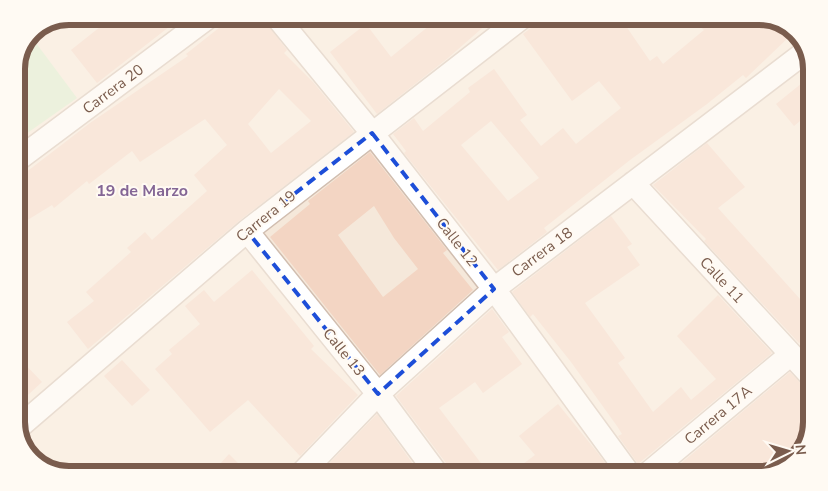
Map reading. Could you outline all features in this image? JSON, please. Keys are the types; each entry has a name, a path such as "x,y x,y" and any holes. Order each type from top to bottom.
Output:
{"street":[{"name":"Carrera 20","path":"25,155 198,25"},
{"name":"Calle 12","path":"283,25 372,133 494,289 623,466"},
{"name":"Carrera 19","path":"25,422 247,231 512,25"},
{"name":"Carrera 18","path":"309,466 378,394 494,289 801,55"},
{"name":"Calle 11","path":"633,183 803,368"},
{"name":"Calle 13","path":"247,231 378,394 431,466"},
{"name":"Carrera 17A","path":"657,466 790,355"}],"highlighted area":[{"path":"372,133 494,289 378,394 247,231"}],"shaded area":[{"path":"765,25 776,28 786,34 796,45 801,55 803,66 803,428 800,439 786,457 776,463 765,466 63,466 52,463 34,449 27,436 25,425 25,66 28,52 38,38 52,28 60,26"}],"green space":[{"path":"35,42 77,98 25,135 25,66 28,52"}],"building":[{"path":"99,25 171,25 97,83 71,50 100,27"},
{"path":"223,25 268,25 287,50 284,53 313,82 354,132 239,221 88,349 67,322 94,301 86,292 131,252 127,248 145,232 152,240 207,191 194,175 227,145 205,119 140,162 132,151 89,184 87,181 54,208 52,205 25,222 25,173 90,123 188,56 186,54","holes":["279,89 311,121 271,153 248,124"]},
{"path":"367,25 391,57 430,25 486,25 448,58 377,114 330,52"},
{"path":"535,25 625,25 650,61 657,56 663,64 704,30 700,25 765,25 776,28 789,37 746,78 743,75 707,104 630,160 544,228 547,232 498,270 404,153 406,151 393,134 414,118 423,131 470,92 468,88 494,69 527,115 520,120 541,146 563,128 576,144 621,108 599,81 572,101 523,34","holes":["491,121 539,178 508,201 461,145"]},
{"path":"803,82 803,118 794,126 776,104"},
{"path":"707,143 745,187 718,208 800,299 803,296 803,340 799,343 704,241 706,239 653,185"},
{"path":"370,152 447,250 443,253 473,290 380,375 270,237 310,204 308,201","holes":["374,206 394,238 418,269 383,297 338,235"]},
{"path":"611,216 632,244 627,247 640,265 585,303 625,358 618,363 653,412 681,387 691,400 716,379 677,336 718,295 772,353 638,464 618,436 622,434 617,426 571,362 533,314 530,317 512,292"},
{"path":"252,270 314,346 311,349 358,395 300,456 248,400 210,432 155,369 172,354 169,350 200,324 185,306 204,290 214,302"},
{"path":"492,309 509,332 502,337 522,364 483,393 475,382 439,408 483,466 448,466 396,396"},
{"path":"122,360 150,390 132,406 104,376"},
{"path":"25,364 42,382 25,398"},
{"path":"790,372 803,386 803,428 800,439 786,457 776,463 765,466 678,466"},
{"path":"558,404 607,466 525,466 523,464 535,455 519,436"},
{"path":"377,414 415,466 327,466"},
{"path":"229,454 241,466 218,466"}],"district":[{"name":"19 de Marzo","path":"142,190"}]}
